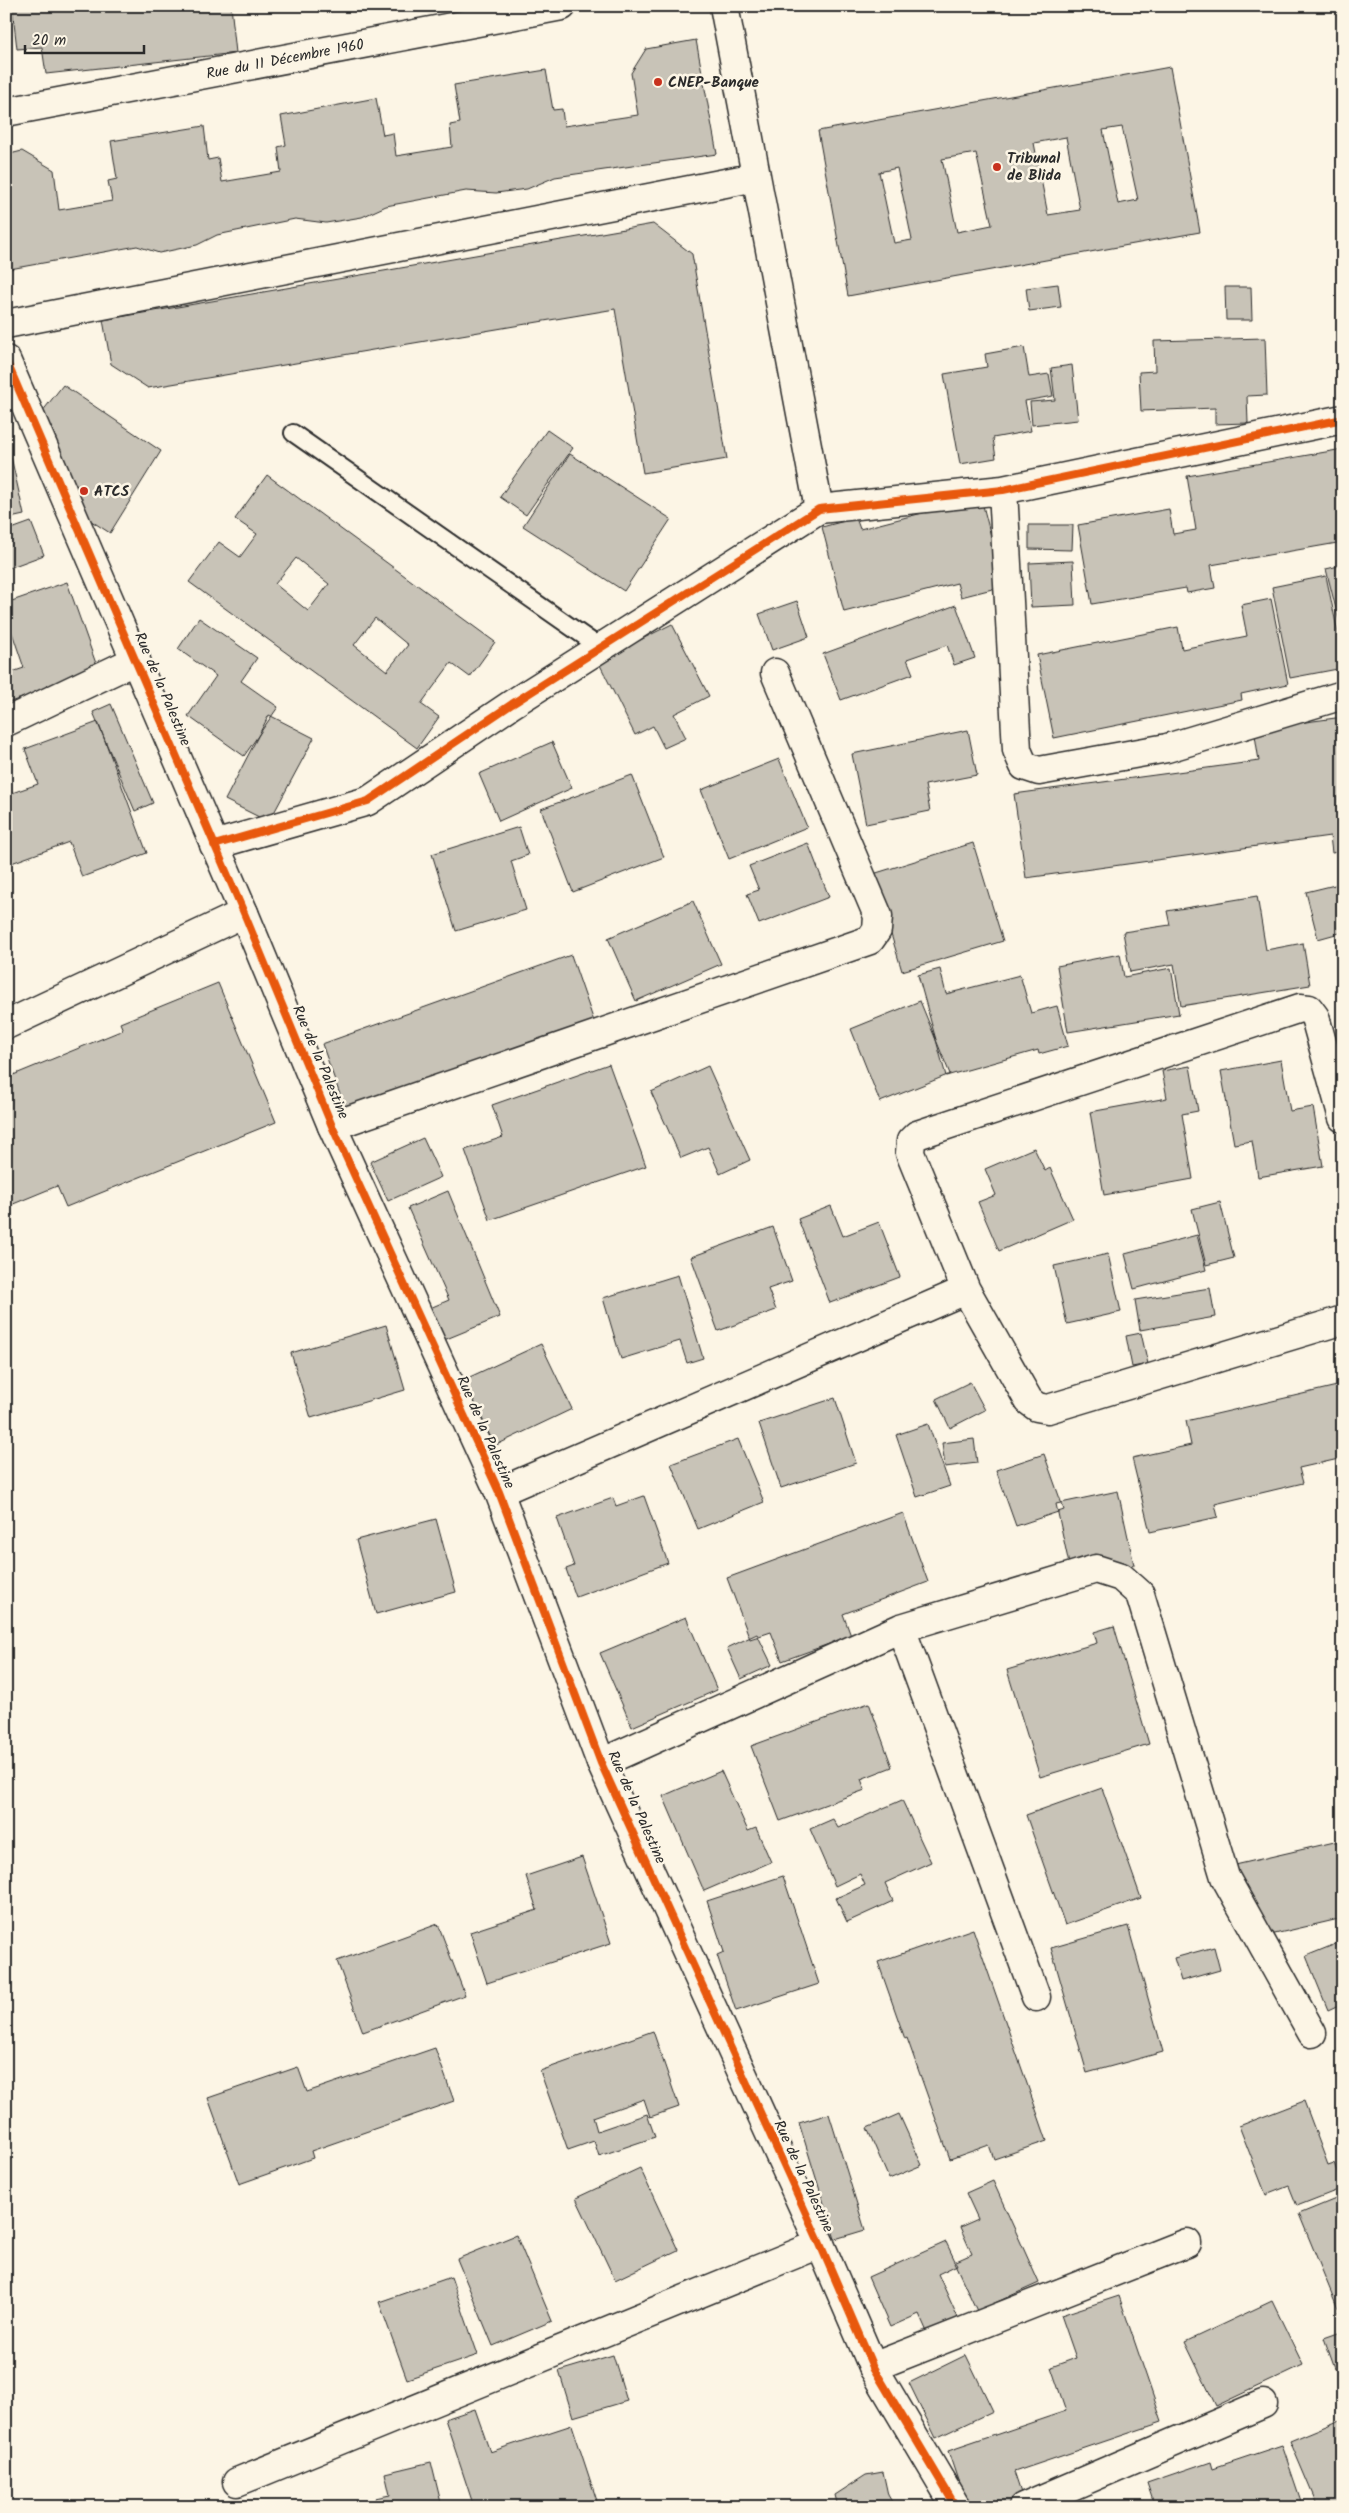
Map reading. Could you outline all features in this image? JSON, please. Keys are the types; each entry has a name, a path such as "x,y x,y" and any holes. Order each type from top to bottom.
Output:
{"street":[{"name":"Rue du 11 Décembre 1960","path":"6,112 562,6"},
{"path":"724,6 819,509"},
{"path":"6,324 756,177"},
{"name":"Rue de la Palestine","path":"6,360 244,913 332,1126 499,1492 601,1763 820,2244 873,2367 956,2507"},
{"path":"214,845 368,802 601,648 819,509 1003,490 1343,419"},
{"path":"1003,490 1018,750 1024,766 1039,771 1167,748 1343,695"},
{"path":"6,722 136,660"},
{"path":"332,1126 870,940 877,930 878,916 775,673"},
{"path":"6,1025 244,913"},
{"path":"1343,1118 1315,1017 1309,1010 1300,1008 917,1135 911,1141 910,1152 966,1290 1029,1401 1037,1406 1048,1409 1343,1320"},
{"path":"499,1492 966,1290"},
{"path":"601,1763 902,1628 1096,1569 1121,1577 1140,1594 1225,1877 1312,2032"},
{"path":"902,1628 1036,1997"},
{"path":"873,2367 1186,2242"},
{"path":"237,2482 820,2244"},
{"path":"1023,2507 1263,2404"}],"lane":[{"path":"293,433 601,648"}],"building":[{"path":"12,6 231,6 236,53 46,74 42,47 17,49"},
{"path":"696,40 717,154 555,177 527,189 496,193 466,191 386,206 362,217 326,223 295,219 217,235 197,245 159,253 137,246 10,269 6,244 6,155 22,151 54,170 59,210 112,201 108,181 117,179 111,141 204,126 208,160 218,158 222,182 281,172 278,147 286,145 281,116 376,98 383,135 393,133 396,156 452,147 450,125 460,123 454,85 546,70 553,110 562,109 564,126 638,115 631,73 646,49"},
{"path":"1170,67 1200,232 848,296 818,131","holes":["1122,127 1138,200 1118,204 1103,130","1066,137 1080,210 1048,215 1034,143","976,153 992,225 957,232 942,159","897,168 912,240 894,243 879,172"]},
{"path":"653,224 692,254 727,459 643,473 615,309 148,388 111,364 103,320"},
{"path":"1058,284 1061,307 1029,311 1026,288"},
{"path":"1225,287 1251,287 1252,320 1226,320"},
{"path":"1265,338 1267,395 1247,396 1248,423 1215,424 1215,408 1141,411 1139,372 1155,371 1154,341"},
{"path":"1024,347 1029,377 1049,374 1053,396 1025,401 1031,431 993,438 996,458 960,464 944,374 987,367 985,354"},
{"path":"1072,365 1078,420 1032,425 1030,402 1055,400 1051,368"},
{"path":"63,385 161,451 110,533 82,515 42,412"},
{"path":"547,430 573,448 526,515 500,497"},
{"path":"1343,449 1343,542 1211,565 1215,588 1187,593 1186,588 1092,604 1078,525 1169,509 1173,534 1196,530 1187,476"},
{"path":"10,452 24,515 6,519 6,453"},
{"path":"570,454 671,519 624,591 523,526"},
{"path":"267,475 495,642 470,677 451,663 421,704 439,717 417,748 189,582 219,542 240,557 257,534 235,519","holes":["296,558 329,584 308,611 275,584","375,618 408,645 387,671 354,645"]},
{"path":"981,498 1004,586 961,597 957,583 844,612 822,527 856,518 860,529"},
{"path":"31,522 44,555 6,569 6,531"},
{"path":"1029,525 1073,525 1072,550 1029,549"},
{"path":"1073,561 1075,605 1031,607 1029,563"},
{"path":"1343,565 1343,637 1326,569"},
{"path":"1326,576 1343,657 1343,668 1290,678 1272,587"},
{"path":"67,582 99,672 10,702 6,692 6,674 24,668 6,615 6,603"},
{"path":"1271,599 1288,684 1241,694 1242,700 1054,738 1037,655 1178,627 1182,649 1247,636 1241,605"},
{"path":"797,601 809,637 772,650 759,614"},
{"path":"956,605 975,658 954,665 947,645 907,659 913,674 841,700 823,654"},
{"path":"199,618 257,658 241,681 278,707 244,756 188,716 216,676 178,649"},
{"path":"672,624 709,696 674,714 686,738 664,748 653,726 635,735 598,661"},
{"path":"111,704 153,803 135,811 93,712"},
{"path":"269,715 314,738 269,822 225,800"},
{"path":"1343,717 1343,851 1332,853 1330,836 1026,878 1014,794 1259,761 1254,729"},
{"path":"98,722 147,853 82,877 69,842 6,865 6,795 38,784 25,749"},
{"path":"968,730 977,775 925,785 930,811 866,824 852,754"},
{"path":"552,742 572,788 499,821 479,774"},
{"path":"779,759 807,827 729,859 701,790"},
{"path":"632,775 664,857 573,892 541,809"},
{"path":"519,827 528,855 511,861 526,910 456,931 432,854"},
{"path":"808,843 829,897 759,924 747,894 759,890 749,866"},
{"path":"973,843 1003,941 902,971 873,874"},
{"path":"1343,883 1343,932 1318,939 1306,892"},
{"path":"1257,896 1266,950 1303,943 1310,985 1181,1006 1174,964 1130,972 1123,932 1170,925 1167,911"},
{"path":"693,901 721,964 636,1001 608,938"},
{"path":"1120,954 1124,977 1171,968 1179,1014 1068,1032 1057,966"},
{"path":"571,955 597,1030 348,1117 322,1044"},
{"path":"940,969 946,994 1020,975 1031,1013 1057,1006 1068,1046 1039,1054 1038,1050 946,1076 918,975"},
{"path":"218,983 276,1122 66,1207 57,1186 6,1207 6,1078 123,1030 120,1023"},
{"path":"920,1001 950,1074 880,1102 851,1029"},
{"path":"1281,1060 1290,1111 1313,1107 1323,1166 1258,1177 1252,1141 1234,1144 1221,1071"},
{"path":"609,1064 646,1166 490,1220 465,1150 503,1137 492,1105"},
{"path":"708,1066 750,1160 720,1174 708,1147 681,1158 651,1092"},
{"path":"1190,1066 1198,1111 1182,1114 1193,1179 1104,1195 1090,1112 1167,1098 1162,1071"},
{"path":"423,1138 441,1177 388,1201 370,1162"},
{"path":"1034,1148 1045,1171 1050,1168 1073,1219 999,1251 978,1202 996,1195 985,1169"},
{"path":"448,1191 500,1317 444,1340 430,1308 449,1300 408,1208"},
{"path":"1220,1202 1234,1258 1206,1265 1192,1209"},
{"path":"831,1206 843,1236 879,1222 900,1277 830,1303 798,1219"},
{"path":"773,1227 792,1281 768,1289 776,1310 718,1331 691,1257"},
{"path":"1197,1235 1206,1270 1134,1289 1125,1254"},
{"path":"1108,1254 1121,1312 1067,1324 1054,1266"},
{"path":"678,1275 703,1358 687,1363 680,1341 621,1359 603,1298"},
{"path":"1210,1288 1215,1317 1140,1330 1135,1300"},
{"path":"386,1325 405,1390 311,1418 291,1353"},
{"path":"1141,1333 1148,1364 1132,1367 1126,1336"},
{"path":"541,1344 572,1409 492,1447 461,1381"},
{"path":"970,1382 985,1410 950,1428 936,1399"},
{"path":"1337,1386 1343,1410 1343,1458 1299,1468 1303,1483 1215,1504 1218,1517 1150,1532 1132,1458 1191,1445 1186,1421"},
{"path":"835,1398 856,1463 781,1488 759,1423"},
{"path":"928,1424 950,1486 917,1497 896,1435"},
{"path":"738,1439 764,1502 698,1529 671,1464"},
{"path":"974,1439 977,1463 945,1467 942,1443"},
{"path":"1044,1454 1064,1510 1016,1526 996,1470"},
{"path":"1118,1491 1134,1565 1072,1578 1056,1504"},
{"path":"644,1496 668,1563 576,1597 566,1569 574,1566 557,1518 613,1498 616,1506"},
{"path":"903,1513 928,1582 843,1614 851,1636 782,1661 771,1632 750,1639 727,1578"},
{"path":"436,1519 456,1592 376,1614 356,1540"},
{"path":"686,1617 717,1690 632,1727 600,1653"},
{"path":"1114,1626 1149,1744 1040,1777 1007,1670 1097,1643 1094,1632"},
{"path":"757,1634 772,1665 741,1679 727,1648"},
{"path":"869,1703 892,1767 861,1779 865,1790 780,1821 751,1746"},
{"path":"721,1771 748,1831 756,1828 771,1862 704,1891 663,1796"},
{"path":"1102,1788 1141,1898 1065,1925 1026,1815"},
{"path":"902,1800 931,1862 885,1883 893,1901 847,1922 836,1898 865,1885 860,1874 835,1886 810,1829 833,1819 838,1828"},
{"path":"1343,1840 1343,1918 1249,1940 1231,1866"},
{"path":"582,1857 611,1943 487,1983 470,1932 537,1910 526,1876"},
{"path":"783,1876 819,1984 736,2011 717,1955 724,1952 707,1901"},
{"path":"438,1924 465,1995 363,2032 337,1961"},
{"path":"1128,1926 1163,2052 1087,2073 1051,1948"},
{"path":"973,1929 1047,2141 994,2159 989,2145 950,2159 878,1962"},
{"path":"1343,1941 1343,2003 1328,2010 1306,1956"},
{"path":"1214,1947 1220,1970 1181,1981 1174,1958"},
{"path":"653,2031 679,2107 650,2117 644,2099 593,2117 597,2131 647,2114 655,2137 599,2156 594,2141 568,2150 540,2071"},
{"path":"435,2048 454,2101 311,2151 313,2158 239,2184 208,2098 298,2067 307,2092"},
{"path":"1304,2101 1328,2165 1334,2163 1343,2188 1297,2206 1289,2186 1266,2195 1239,2126"},
{"path":"829,2114 865,2230 835,2239 799,2123"},
{"path":"899,2114 922,2165 889,2179 867,2128"},
{"path":"640,2168 678,2250 615,2280 576,2198"},
{"path":"993,2181 1039,2283 977,2311 954,2262 972,2254 960,2227 978,2219 966,2193"},
{"path":"1343,2196 1343,2321 1299,2214"},
{"path":"516,2235 552,2321 493,2346 457,2259"},
{"path":"946,2242 957,2265 938,2274 959,2320 928,2334 919,2314 890,2327 868,2277"},
{"path":"451,2277 478,2355 407,2379 379,2302"},
{"path":"1119,2296 1162,2422 1014,2472 1025,2505 967,2507 948,2451 1066,2411 1051,2367 1076,2358 1061,2315"},
{"path":"1272,2301 1303,2365 1216,2406 1185,2342"},
{"path":"1341,2332 1343,2366 1335,2369 1324,2338"},
{"path":"613,2355 627,2401 573,2417 559,2371"},
{"path":"966,2355 993,2411 936,2438 909,2383"},
{"path":"475,2409 490,2452 572,2425 599,2507 474,2507 445,2419"},
{"path":"1343,2419 1343,2504 1337,2507 1318,2507 1290,2441"},
{"path":"1282,2445 1303,2507 1155,2507 1147,2483 1211,2461 1213,2468"},
{"path":"431,2462 442,2507 377,2507 375,2498 390,2495 385,2473"},
{"path":"883,2472 888,2495 895,2507 838,2507 835,2495 866,2475"}],"cycle path":[{"path":"6,360 244,913 332,1126 499,1492 601,1763 820,2244 873,2367 956,2507"},
{"path":"214,845 368,801 512,704 819,509 1003,490 1343,419"}],"place":[{"name":"CNEP-Banque","path":"658,82"},
{"name":"Tribunal de Blida","path":"997,167"},
{"name":"ATCS","path":"84,491"}]}
